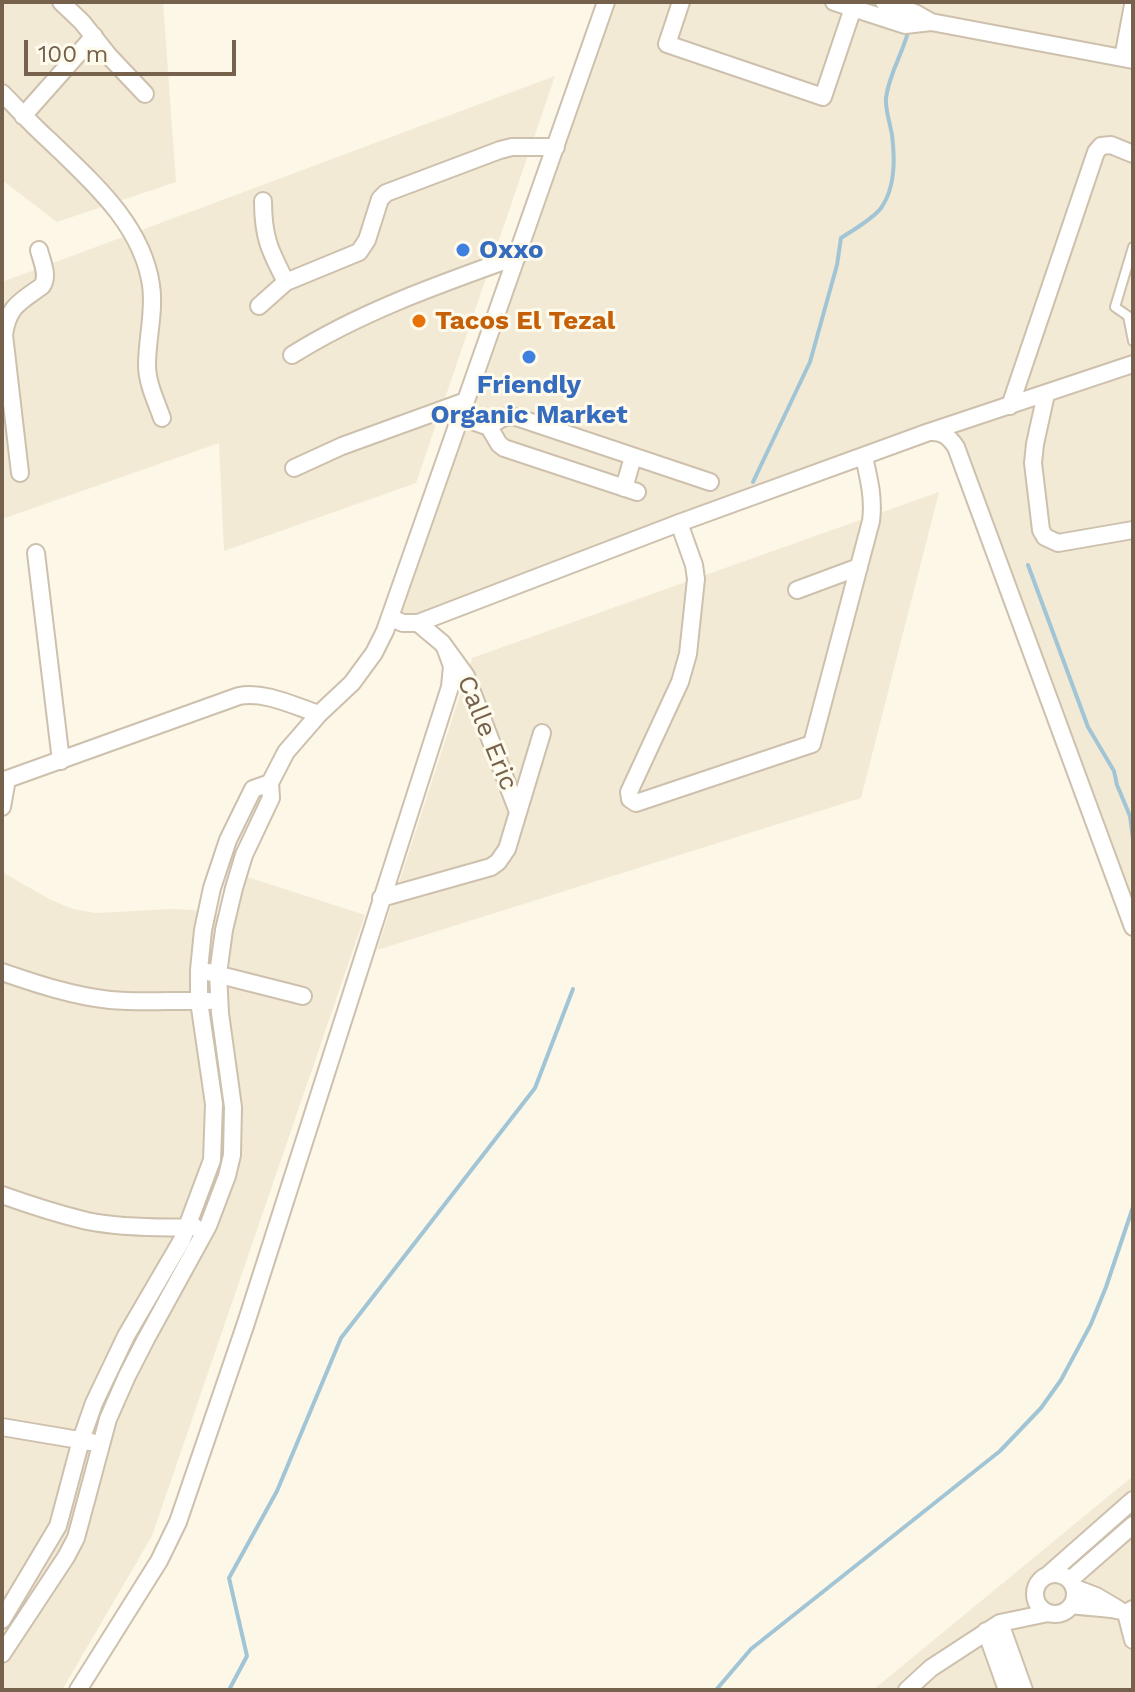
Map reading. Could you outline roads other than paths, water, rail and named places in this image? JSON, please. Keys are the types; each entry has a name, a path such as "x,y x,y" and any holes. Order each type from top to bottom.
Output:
{"street":[{"path":"3,1652 76,1538 108,1419 127,1376 208,1226 227,1176 232,1155 233,1107 218,974 234,888 244,855 271,798 270,783 286,752 361,673 391,618 606,2"},
{"path":"681,2 667,44 823,97 854,5"},
{"path":"834,2 854,5 905,25 931,22 1128,59 1133,5"},
{"path":"884,2 931,22"},
{"path":"68,4 109,56 145,94"},
{"path":"23,116 94,36"},
{"path":"2,93 98,188 123,218 137,243 151,285 147,367 162,418"},
{"path":"1010,406 1096,152 1101,146 1111,145 1133,154"},
{"path":"259,306 286,282 359,252 367,240 380,199 386,193 500,150 556,147"},
{"path":"263,201 268,246 286,282"},
{"path":"20,473 4,335 10,311 45,283 39,250"},
{"path":"292,355 318,338 393,302 518,256"},
{"path":"391,618 403,623 418,623 929,432 1133,364"},
{"path":"1046,394 1033,463 1041,530 1045,537 1058,543 1133,530"},
{"path":"464,409 489,427 504,448 630,490 633,457"},
{"path":"294,468 342,446 464,409"},
{"path":"489,427 509,415 710,482"},
{"path":"929,432 943,433 956,447 1133,927"},
{"path":"679,523 696,579 689,645 680,682 629,792 630,799 636,803 812,744 873,507 864,457"},
{"path":"36,553 61,761"},
{"path":"797,590 859,567"},
{"name":"Calle Eric","path":"418,623 445,647 471,685 518,812"},
{"path":"78,1690 159,1561 178,1522 246,1323 451,683 452,666 445,647"},
{"path":"2,807 4,780 245,695 261,696 319,714"},
{"path":"381,898 491,867 505,855 542,733"},
{"path":"2,1620 58,1526 94,1403 115,1358 188,1227 212,1160 214,1104 199,1001 199,970 206,916 228,840 253,789 270,783"},
{"path":"199,970 303,996"},
{"path":"2,972 76,994 109,1000 219,1001"},
{"path":"2,1195 89,1221 134,1226 208,1226"},
{"path":"2,1427 101,1444"},
{"path":"1048,1613 1042,1610 1035,1596 1038,1582 1133,1500"},
{"path":"1072,1584 1133,1525"},
{"path":"1049,1574 1064,1575 1072,1584 1126,1611 1133,1640"},
{"path":"997,1625 1066,1611 1076,1597 1072,1584"},
{"path":"907,1690 931,1668 1035,1596"},
{"path":"1072,1605 1126,1611"},
{"path":"997,1625 1007,1690"},
{"path":"997,1625 1024,1690"}],"lane":[{"path":"1133,247 1115,307 1130,316 1133,341"}],"waterway":[{"path":"753,482 810,362 837,265 841,238 877,212 886,200 894,153 886,98 908,32"},
{"path":"1028,565 1088,727 1114,771 1130,816 1133,839"},
{"path":"229,1690 247,1656 229,1578 277,1491 341,1338 535,1088 573,989"},
{"path":"716,1690 751,1649 1000,1451 1041,1408 1061,1380 1091,1324 1133,1207"}],"place":[{"name":"Oxxo","path":"463,250"},
{"name":"Tacos El Tezal","path":"419,321"},
{"name":"Friendly Organic Market","path":"529,357"}]}
